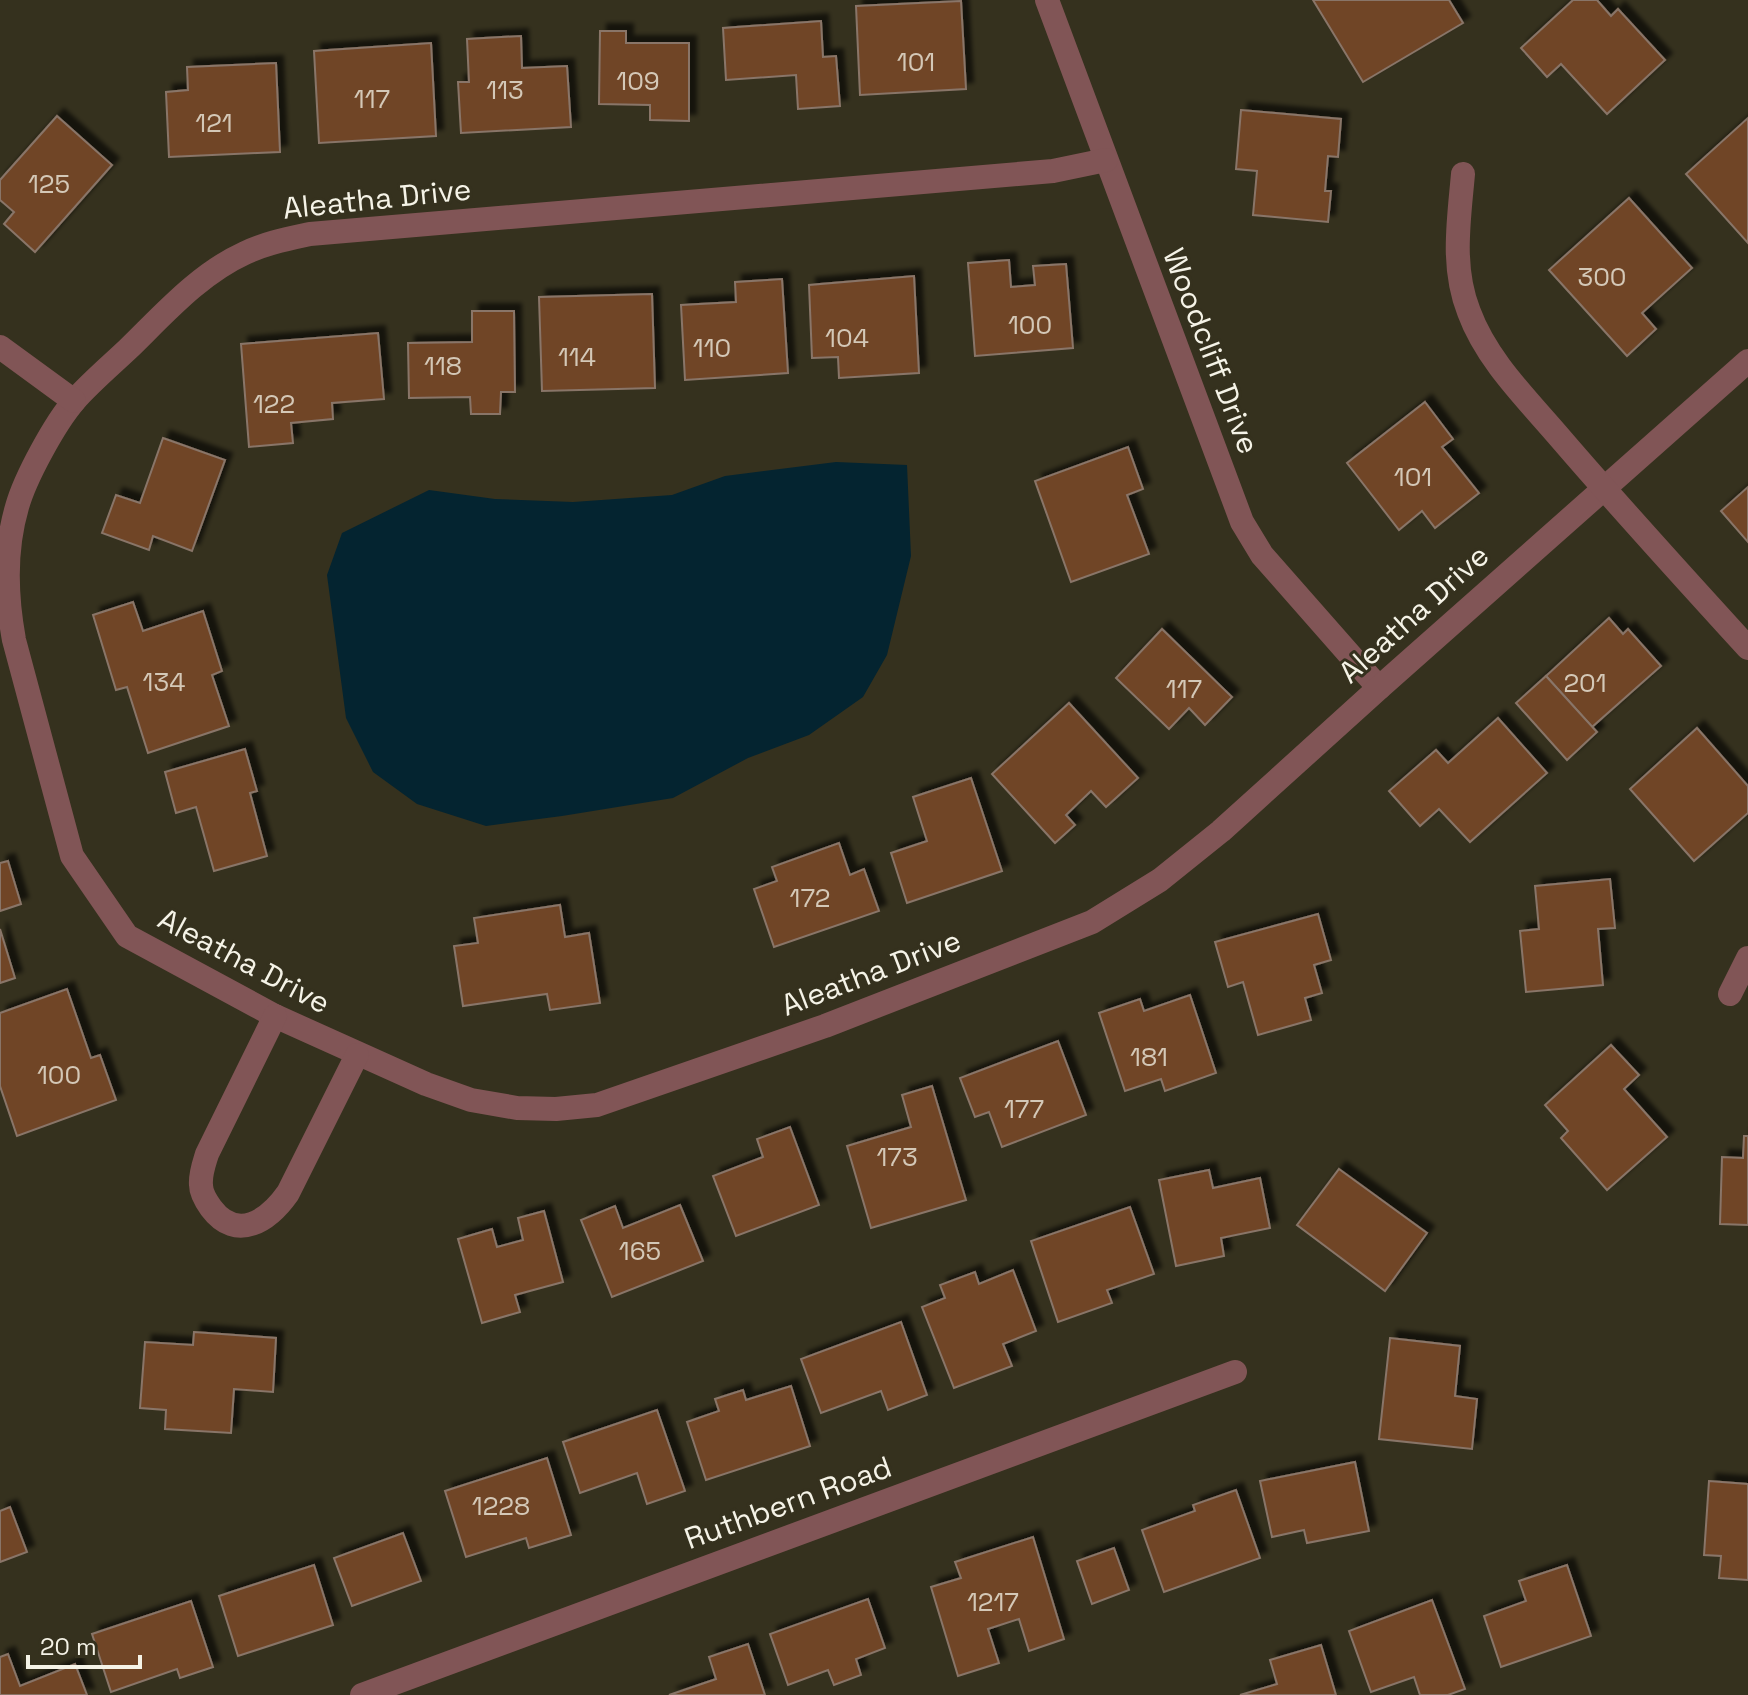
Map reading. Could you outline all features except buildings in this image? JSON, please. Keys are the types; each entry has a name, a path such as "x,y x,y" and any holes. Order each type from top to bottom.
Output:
{"street":[{"name":"Woodcliff Drive","path":"1047,0 1242,522 1262,555 1379,688"},
{"name":"Aleatha Drive","path":"1106,160 1053,171 310,234 276,241 212,272 182,296 74,401 26,481 16,509 7,570 8,606 14,640 72,856 127,936 275,1016 357,1055 471,1100 517,1108 556,1109 597,1105 825,1026 1092,922 1160,880 1221,831 1748,361"},
{"path":"1463,174 1457,239 1459,274 1468,312 1490,352 1603,489 1748,648"},
{"path":"0,347 74,401"},
{"path":"1730,994 1748,958"},
{"path":"275,1016 207,1154 202,1173 201,1189 206,1201 224,1221 248,1225 262,1221 275,1211 288,1193 357,1055"},
{"name":"Ruthbern Road","path":"362,1695 1235,1372"}],"water":[{"path":"836,462 907,465 911,556 887,655 863,697 809,735 748,758 673,798 486,826 417,804 373,772 346,718 327,575 342,533 429,490 495,499 573,502 672,495 725,476"}]}
